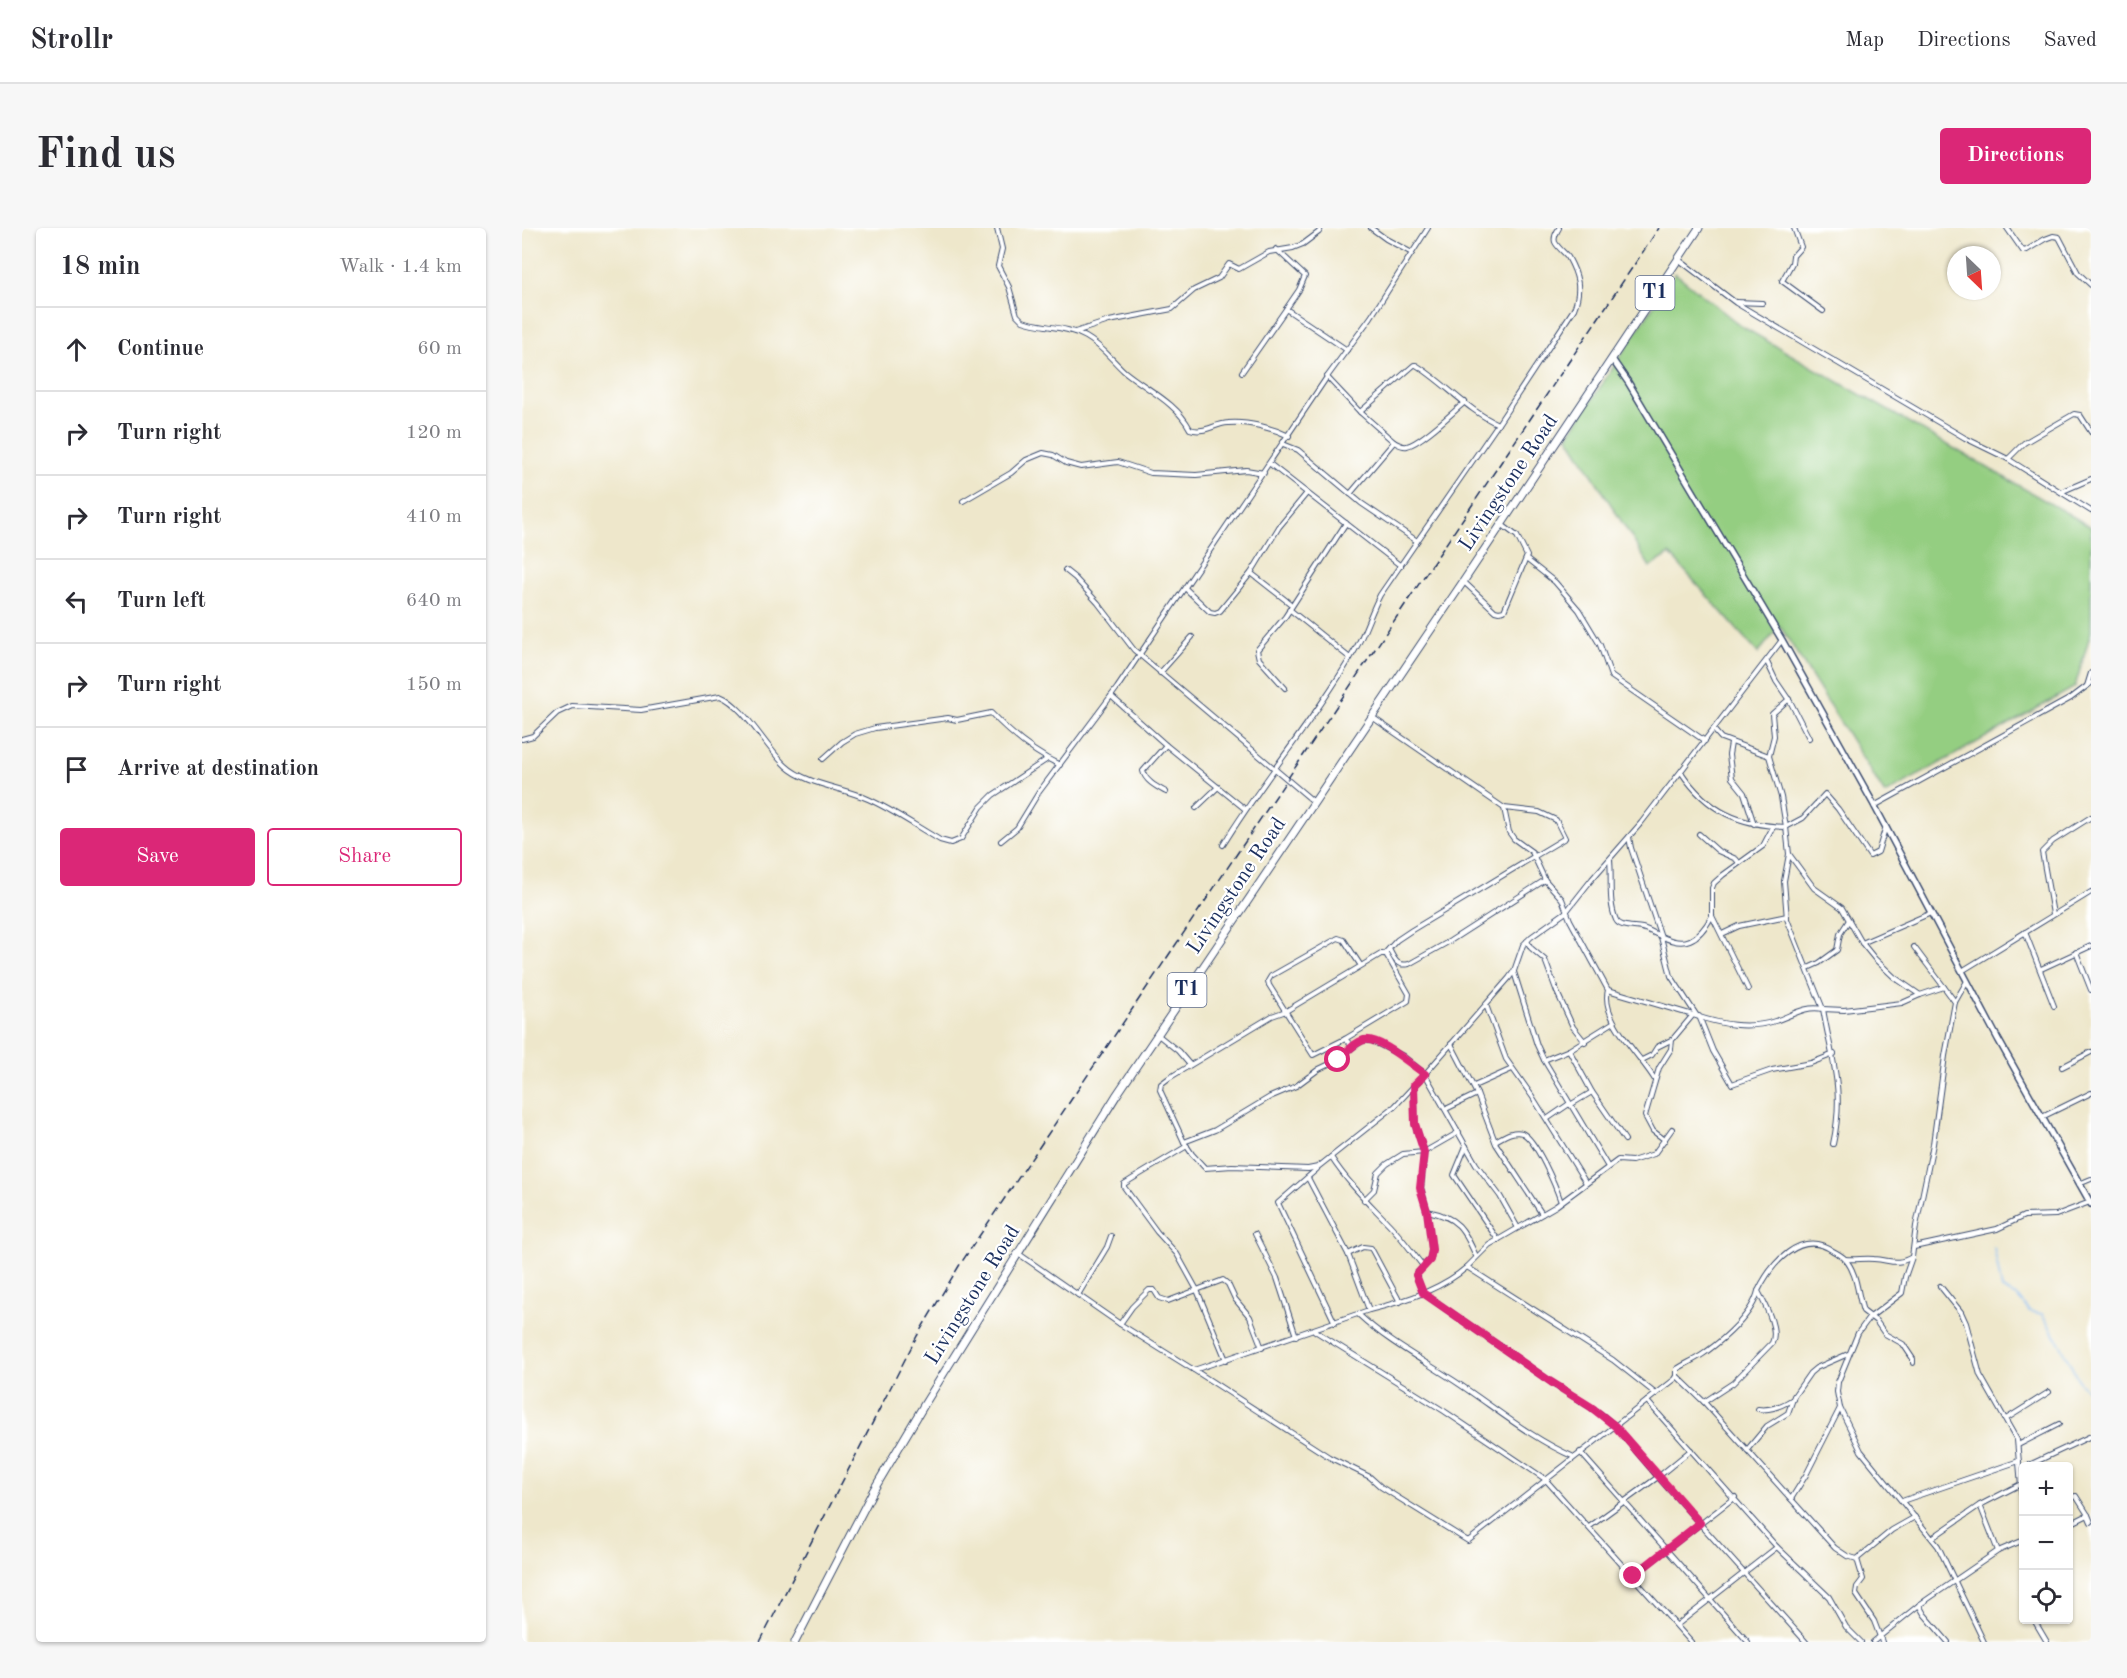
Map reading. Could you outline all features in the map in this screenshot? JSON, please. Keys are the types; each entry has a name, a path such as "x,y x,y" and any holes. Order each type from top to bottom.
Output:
{"highway":[{"name":"Livingstone Road","path":"795,1642 873,1491 1116,1096 1699,228"}],"main road":[{"path":"1612,359 1782,640 2090,1203"}],"street":[{"path":"997,228 1002,249 998,266 1009,287 1017,315 1023,321 1086,336 1106,350 1122,369 1174,407 1190,429 1203,431 1227,423 1243,424 1277,431 1289,436"},
{"path":"1074,332 1109,321 1172,309 1194,290 1219,278 1229,264 1239,269 1276,249 1293,248 1303,244 1321,228"},
{"path":"1371,228 1412,253"},
{"path":"1001,842 1017,828 1039,792 1111,696 1327,377 1371,317 1428,228"},
{"path":"1223,845 1245,809 1350,658 1368,616 1380,595 1574,309 1579,296 1577,279 1567,256 1555,243 1555,236 1559,228"},
{"path":"1794,228 1801,247 1793,256 1792,263 1782,281 1823,311"},
{"path":"2007,228 2023,250 2053,236 2059,237 2078,273 2091,285"},
{"path":"1242,372 1299,291 1305,276 1276,249"},
{"path":"1678,258 1735,302 1965,438 2008,459 2091,511"},
{"path":"1735,302 1762,303"},
{"path":"1286,309 1347,350"},
{"path":"1360,412 1416,365 1484,418 1498,424"},
{"path":"1327,377 1360,412 1403,446 1409,446 1465,402"},
{"path":"2008,459 2024,442 2074,414 2080,415 2091,432"},
{"path":"1350,494 1394,441"},
{"path":"1283,444 1298,450 1333,482 1418,541"},
{"path":"963,501 1011,473 1026,460 1043,453 1081,467 1118,462 1151,473 1196,475 1246,470 1264,473"},
{"path":"1270,464 1401,566"},
{"path":"2061,492 2091,479"},
{"path":"1185,588 1210,612 1215,613 1223,608 1251,573 1279,527 1307,493"},
{"path":"1285,687 1259,659 1257,653 1291,607 1346,523"},
{"path":"1463,582 1496,611 1502,612 1506,608 1526,559 1526,551 1517,536 1501,524"},
{"path":"1526,559 1555,582 1579,610 1600,645 1611,676 1705,741"},
{"path":"1065,570 1075,578 1139,654 1314,802"},
{"path":"1251,573 1350,658"},
{"path":"1160,673 1192,637"},
{"path":"1335,1323 1278,1203 1318,1167 1383,1116 1425,1074 1514,971 1521,949 1527,941 1566,912 1629,837 1782,640"},
{"path":"1766,661 1809,738"},
{"path":"1874,806 2061,704 2089,685 2091,673"},
{"path":"522,739 533,736 557,713 572,706 641,710 720,696 728,699 792,771 869,800 940,840 951,843 961,839 981,807 993,795 1046,760"},
{"path":"1111,696 1166,745 1245,809"},
{"path":"1789,699 1772,714 1774,729 1769,756 1781,797 1786,827 1789,854 1784,882 1787,916 1794,939 1824,1009 1834,1054 1839,1099 1833,1144"},
{"path":"823,759 849,738 875,728 948,718 957,720 991,713 1010,732 1046,760 1060,765"},
{"path":"1318,1167 1205,1168 1186,1144 1160,1086 1190,1065 1272,1016 1286,1011 1384,954 1397,939 1565,838 1556,820 1539,812 1504,808 1371,717"},
{"path":"1714,730 1721,738 1731,743 1769,756"},
{"path":"1731,743 1730,772 1743,793 1754,825"},
{"path":"1166,745 1143,771 1143,776 1166,792"},
{"path":"1681,772 1702,798 1740,822 1786,827 1803,818 1825,794 1870,856 1878,852 1886,828"},
{"path":"1196,808 1218,787"},
{"path":"1504,808 1509,832 1534,856 1545,880 1562,899 1566,912 1608,990 1606,997 1614,1022 1647,1065 1655,1081"},
{"path":"2053,914 2042,852 2053,841 2091,817"},
{"path":"1749,989 1712,916 1712,888 1714,883 1763,846 1773,827"},
{"path":"1699,834 1718,851 1737,859 1739,863"},
{"path":"1629,837 1671,976 1696,1016 1718,1062 1732,1084 1772,1070 1811,1063 1834,1054"},
{"path":"1789,854 1814,888 1839,904 1862,943 1891,975 1920,995"},
{"path":"1610,859 1610,890 1616,920 1622,925 1643,929 1661,937 1682,942 1692,940 1712,916"},
{"path":"1389,949 1397,962 1402,965 1409,964 1450,941 1545,880"},
{"path":"1962,971 2091,892"},
{"path":"1862,943 1931,913"},
{"path":"1722,934 1739,926 1787,916"},
{"path":"1808,968 1837,950 1840,934 1849,920"},
{"path":"2025,932 2054,1006"},
{"path":"1361,966 1344,940 1338,938 1271,976 1268,983 1313,1055 1345,1039 1409,999 1409,994 1384,954"},
{"path":"1527,941 1545,960 1571,1021 1585,1042"},
{"path":"2041,969 2091,946"},
{"path":"1914,947 1955,1002"},
{"path":"2076,952 2091,990"},
{"path":"1514,971 1537,1045 1544,1060 1608,1167"},
{"path":"1967,981 1955,1002 1933,1144 1912,1257 1902,1293 1869,1318 1858,1333 1848,1354 1837,1392 1839,1408 1861,1451 1938,1546 1984,1642"},
{"path":"1608,990 1696,1016 1744,1027 1775,1021 1807,1009 1844,1010 1892,1005 1944,987"},
{"path":"1486,1005 1500,1047 1512,1069 1547,1119 1586,1183"},
{"path":"1642,1060 1652,1055 1657,1047 1672,1040 1696,1016"},
{"path":"1544,1060 1585,1042 1614,1022"},
{"path":"1157,1034 1178,1051 1190,1065"},
{"path":"1345,1039 1353,1047"},
{"path":"1226,1360 1197,1290 1177,1254 1157,1232 1124,1184 1186,1144 1215,1130 1269,1097 1296,1086 1338,1060 1364,1040 1372,1041 1403,1056 1425,1074 1476,1164 1500,1196 1518,1228"},
{"path":"1665,1140 1653,1131 1646,1118 1659,1068 1671,1049 1672,1040"},
{"path":"1451,1044 1474,1086 1495,1142 1542,1214"},
{"path":"1569,1050 1592,1092 1625,1140"},
{"path":"2062,1067 2091,1052"},
{"path":"1474,1086 1512,1069"},
{"path":"1414,1085 1415,1124 1424,1152 1420,1188 1427,1211 1432,1250 1430,1260 1423,1266 1416,1278 1423,1293 1591,1407 1615,1426 1806,1642"},
{"path":"1547,1119 1592,1092"},
{"path":"2042,1117 2091,1093"},
{"path":"1446,1109 1477,1094"},
{"path":"1194,1370 1423,1293 1455,1276 1497,1240 1562,1202 1621,1159 1632,1161 1654,1154 1672,1130"},
{"path":"1364,1200 1374,1190 1378,1173 1386,1164 1403,1154 1424,1152 1459,1132"},
{"path":"1495,1142 1513,1133 1520,1133 1529,1138 1548,1169 1562,1202"},
{"path":"1466,1146 1454,1175 1497,1240"},
{"path":"1331,1157 1364,1200 1394,1230 1423,1266"},
{"path":"1308,1178 1348,1254 1370,1310"},
{"path":"2079,1184 2091,1179"},
{"path":"1914,1247 1997,1229 2024,1216 2056,1215 2090,1203"},
{"path":"1427,1211 1452,1219 1466,1235 1476,1256"},
{"path":"1255,1234 1277,1278 1296,1336"},
{"path":"1078,1295 1107,1247 1111,1236"},
{"path":"1857,1559 1835,1548 1704,1401 1677,1376 1677,1370 1706,1352 1746,1315 1780,1259 1800,1245 1825,1245 1844,1258 1859,1261 1874,1259 1900,1263 1912,1257"},
{"path":"1348,1254 1363,1247 1371,1248 1400,1302"},
{"path":"1018,1254 1120,1324 1329,1457 1370,1477 1467,1541 1677,1376"},
{"path":"1844,1258 1858,1287 1863,1311 1869,1318 1876,1321 1889,1337 1903,1344 1913,1359 1913,1363"},
{"path":"1467,1267 1613,1360 1656,1394"},
{"path":"1120,1324 1132,1306 1149,1290 1154,1290 1159,1298 1168,1301 1220,1281 1226,1281 1235,1299 1250,1317 1262,1348"},
{"path":"1902,1501 2019,1461 2017,1440 1980,1375 1966,1323 1940,1286"},
{"path":"1704,1401 1733,1383 1772,1344 1775,1337 1772,1325 1758,1292"},
{"path":"1359,1315 1388,1339 1560,1451 1574,1457"},
{"path":"1315,1330 1444,1411 1545,1479 1691,1642"},
{"path":"1747,1450 1767,1426 1788,1413 1794,1398 1810,1373 1848,1354"},
{"path":"2006,1419 2049,1392"},
{"path":"1758,1409 1776,1407 1794,1398"},
{"path":"1647,1401 1735,1497 1777,1547 1829,1597 1846,1628 1861,1642"},
{"path":"1791,1499 1806,1475 1839,1408"},
{"path":"2018,1445 2059,1424"},
{"path":"2037,1462 2091,1437"},
{"path":"1589,1527 1691,1450"},
{"path":"1580,1452 1748,1642"},
{"path":"1932,1538 1980,1505 2019,1485"},
{"path":"2073,1497 2076,1496 2091,1522"},
{"path":"1633,1576 1735,1497"},
{"path":"1980,1505 1998,1551"},
{"path":"2073,1522 2088,1515"},
{"path":"1857,1559 1892,1530 1915,1517"},
{"path":"1873,1642 1919,1605 1998,1551 2019,1542"},
{"path":"1677,1625 1777,1547"},
{"path":"1857,1559 1863,1575 1856,1593 1874,1621 1882,1642"},
{"path":"1919,1605 1948,1642"},
{"path":"2036,1624 2047,1642"}],"green space":[{"path":"1675,273 1741,326 2091,527 2091,632 2075,687 1885,794 1780,626 1758,653 1670,554 1650,567 1568,436"}],"waterway":[{"path":"1994,1248 2002,1289 2018,1297 2029,1311 2042,1314 2080,1383 2091,1393"}],"railway":[{"path":"760,1642 917,1336 959,1266 1659,228"}],"route":[{"path":"1338,1060 1353,1047 1368,1040 1403,1056 1425,1074 1414,1085 1415,1124 1424,1152 1420,1188 1427,1211 1432,1250 1430,1260 1416,1275 1423,1293 1601,1414 1615,1426 1700,1523 1633,1576"}]}
